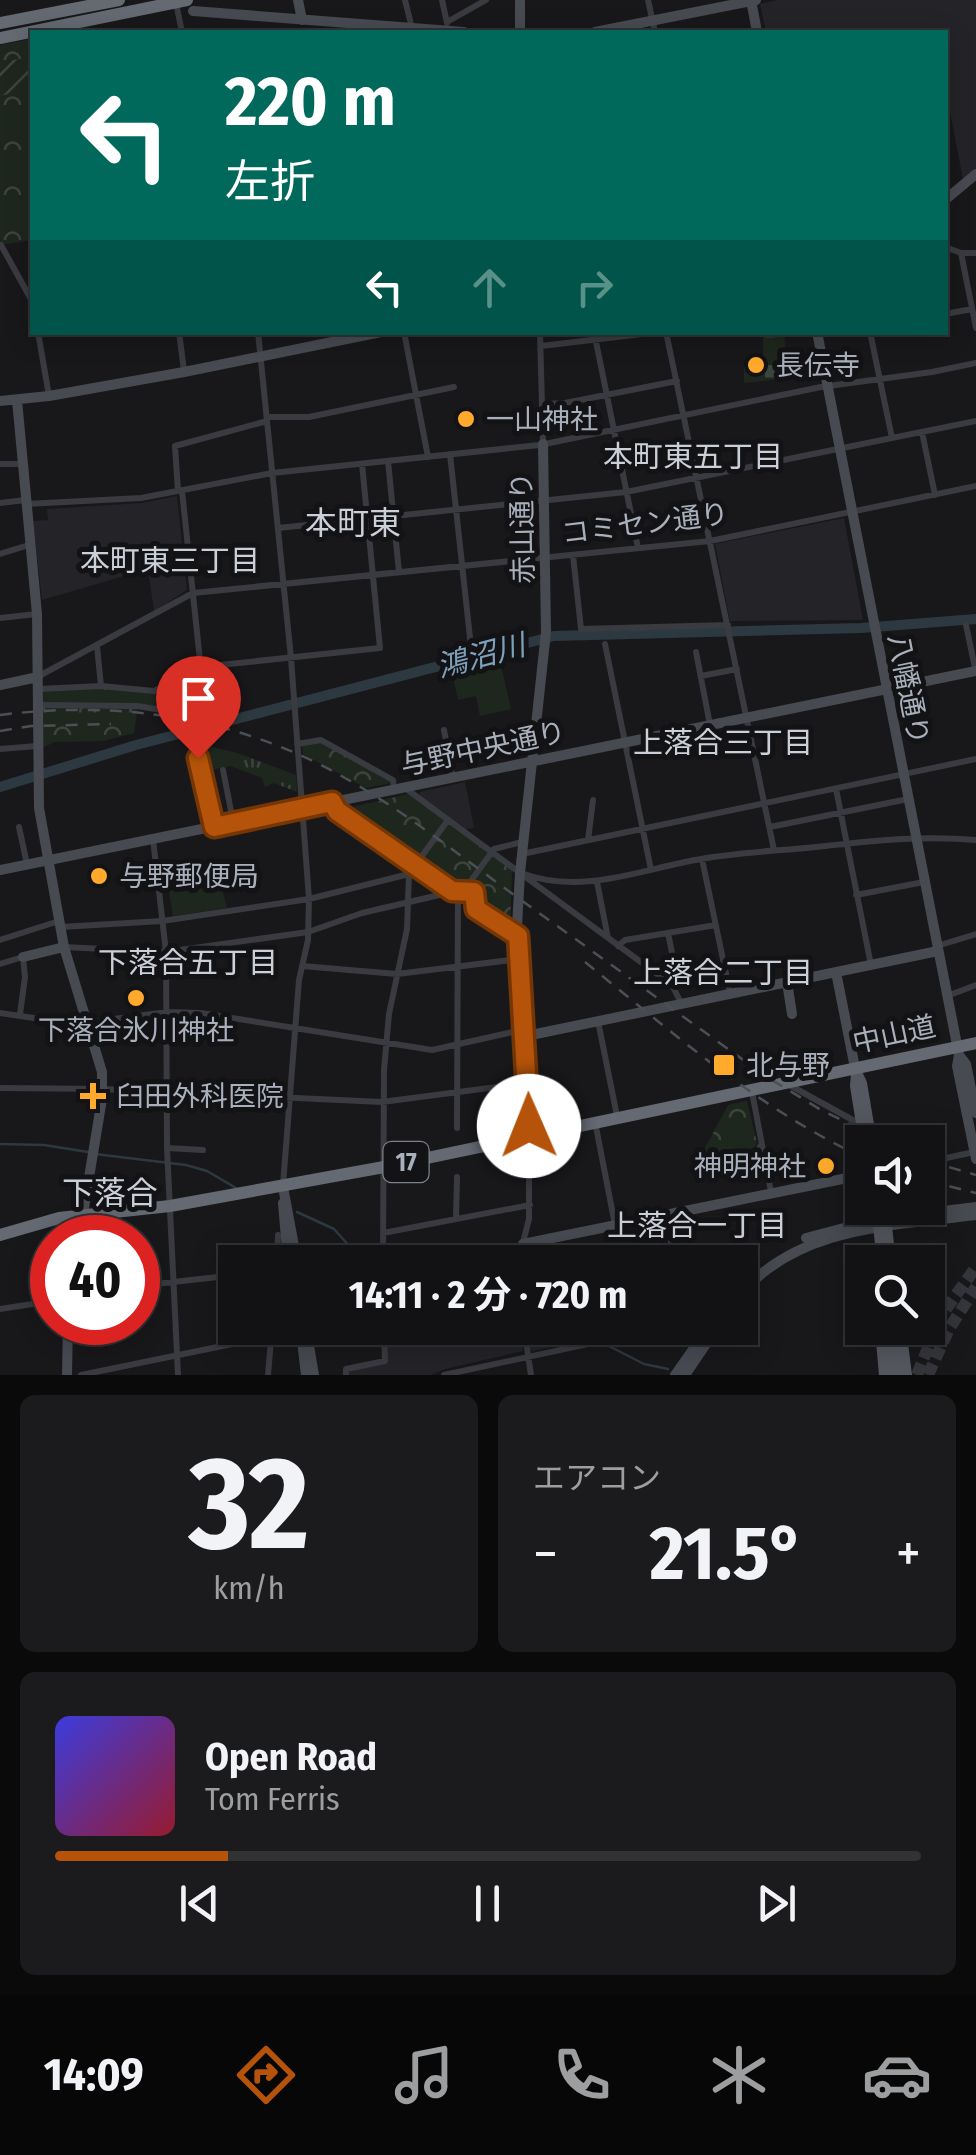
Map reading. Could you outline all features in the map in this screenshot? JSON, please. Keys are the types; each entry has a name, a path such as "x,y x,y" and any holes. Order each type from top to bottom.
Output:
{"highway":[{"path":"0,20 50,4 88,0"},
{"path":"0,20 119,0"},
{"path":"0,35 160,0"},
{"path":"56,30 186,7"},
{"path":"0,35 30,32"},
{"name":"中山道","path":"958,1051 976,1043"},
{"name":"中山道","path":"529,1137 596,1127 958,1051 976,1051"},
{"name":"中山道","path":"283,1187 617,1116 856,1071"},
{"name":"17","path":"0,1235 84,1214 170,1206 283,1187"}],"main road":[{"path":"856,1071 861,1124"},
{"path":"856,1071 869,1125"},
{"path":"883,1345 884,1375"},
{"path":"888,1345 896,1375"},
{"path":"896,1375 897,1345"},
{"path":"902,1345 908,1375"}],"street":[{"path":"298,0 303,26"},
{"path":"405,0 415,30"},
{"path":"442,0 447,27"},
{"path":"186,7 303,26 415,30 447,27 486,0"},
{"path":"520,0 520,30"},
{"path":"648,0 654,27"},
{"path":"619,30 654,27 753,0 757,30"},
{"path":"948,197 976,174"},
{"path":"1,244 30,296"},
{"path":"948,248 976,253"},
{"path":"961,253 976,328"},
{"path":"948,313 972,308"},
{"path":"39,335 49,396"},
{"path":"178,335 184,372"},
{"path":"258,335 291,658 309,899 283,1187 287,1245"},
{"path":"405,335 428,456"},
{"name":"赤山通り","path":"520,959 520,873 546,638 540,335"},
{"path":"542,346 622,335"},
{"path":"664,335 698,478 774,850"},
{"name":"八幡通り","path":"819,335 958,1051"},
{"path":"871,335 892,438"},
{"path":"0,400 49,396 184,372 337,337"},
{"path":"594,337 638,548"},
{"path":"0,503 141,498 272,473 543,444 828,385 976,363"},
{"path":"544,404 677,381"},
{"path":"38,705 138,706 206,717 175,446 281,414 309,418 454,387"},
{"path":"16,400 37,614 38,788 64,947 102,1072 103,1089 84,1214"},
{"path":"278,528 626,492 976,420"},
{"path":"922,432 934,495"},
{"path":"450,454 471,648"},
{"path":"388,461 399,572"},
{"path":"0,464 22,464"},
{"path":"0,685 38,683 154,690 202,666 380,648 362,464"},
{"name":"コミセン通り","path":"38,683 193,593 710,542 976,486"},
{"path":"0,554 29,545"},
{"path":"573,556 581,629 728,626"},
{"path":"0,618 37,614"},
{"path":"966,625 976,672"},
{"path":"605,644 651,870"},
{"path":"97,646 101,686"},
{"path":"696,652 710,725"},
{"path":"701,676 737,670"},
{"name":"与野中央通り","path":"0,870 976,672"},
{"path":"444,730 454,778"},
{"path":"298,744 322,740 392,780 667,982 677,990 681,1004"},
{"path":"0,749 38,746"},
{"path":"198,758 214,827"},
{"path":"457,1128 461,891 492,851 588,840 976,759"},
{"path":"223,770 234,822"},
{"path":"836,790 871,965"},
{"path":"770,827 908,798"},
{"path":"588,840 593,800"},
{"path":"332,802 337,811 461,891"},
{"path":"383,1245 382,1102 386,1041 407,929 408,874 448,820"},
{"path":"19,828 27,864"},
{"path":"520,873 537,879 597,882 702,859 774,850 915,836 976,840"},
{"path":"154,839 166,952 167,1148 178,1375"},
{"path":"702,859 730,994"},
{"path":"0,940 60,924 162,920 309,899 408,874"},
{"path":"597,882 608,939"},
{"path":"856,895 924,882"},
{"path":"0,964 64,947 166,952 308,932 362,913 461,891 474,892 476,909 518,936"},
{"path":"618,946 625,940 716,925"},
{"path":"667,982 674,968 668,933"},
{"path":"0,1013 74,1024 168,1012 201,1013 432,1050 598,1021 871,965 938,949 976,934"},
{"path":"20,1014 25,977 23,956"},
{"path":"302,966 397,974 520,959 526,1032 530,1205 523,1244 845,1178"},
{"path":"836,972 856,1071"},
{"path":"787,982 792,1014"},
{"path":"947,996 976,984"},
{"path":"598,1021 617,1116"},
{"path":"958,1051 966,1064 976,1113"},
{"path":"945,1160 975,1156 957,1066 958,1051"},
{"path":"0,1088 382,1102 528,1082"},
{"path":"790,1086 861,1124"},
{"path":"752,1092 771,1194"},
{"path":"596,1127 615,1226"},
{"path":"706,1168 753,1158 762,1144"},
{"path":"167,1148 203,1150"},
{"path":"456,1220 457,1177"},
{"path":"283,1187 295,1245"},
{"path":"383,1233 530,1205"},
{"path":"945,1211 976,1208"},
{"path":"666,1215 672,1245"},
{"path":"945,1217 976,1216"},
{"path":"758,1268 793,1244 853,1225"},
{"path":"758,1277 791,1252 862,1225"},
{"path":"278,1235 278,1245"},
{"path":"160,1284 218,1277"},
{"path":"0,1310 30,1305"},
{"path":"81,1375 218,1344"},
{"path":"66,1375 67,1345"},
{"path":"268,1375 271,1345"},
{"path":"305,1345 306,1375"},
{"path":"308,1345 314,1375"},
{"path":"346,1375 346,1370 385,1361 385,1345"},
{"path":"526,1345 531,1375"},
{"path":"444,1375 577,1345"},
{"path":"686,1373 700,1345"},
{"path":"686,1373 705,1345"}],"shaded area":[{"path":"778,0 976,0 976,170 963,179 948,107 948,30 766,30 760,4"},
{"path":"177,496 187,590 154,611 148,569 42,600 33,521 48,520 47,509 142,503"},
{"path":"844,518 863,620 730,621 715,544"},
{"path":"465,782 474,828 466,829 419,796 420,792"},
{"path":"386,1345 522,1345 523,1351 431,1375 348,1375 348,1371 386,1363"},
{"path":"530,1345 563,1345 533,1351"}],"green space":[{"path":"30,39 30,240 0,245 0,45"},
{"path":"30,58 30,89 0,96 0,61"},
{"path":"763,335 784,335 787,378 744,383 744,366 763,364"},
{"path":"499,657 511,709 480,716 476,696 458,700 451,668"},
{"path":"42,690 160,690 203,698 204,713 138,704 134,733 103,741 54,742 42,748"},
{"path":"188,741 237,753 296,775 297,792 274,783 265,787 262,778 231,766 206,771 199,755 191,756"},
{"path":"321,741 391,783 366,788 303,754 302,745"},
{"path":"408,794 512,869 510,931 479,909 475,889 467,886 456,890 340,810"},
{"path":"184,858 188,872 196,870 196,865 215,861 227,908 173,916 164,862"},
{"path":"747,1101 757,1143 749,1157 706,1166 702,1163 707,1155 704,1150 728,1105"}],"waterway":[{"name":"鴻沼川","path":"0,787 136,745 554,636 861,628 976,619"},
{"path":"0,1144 88,1152"},
{"path":"95,1154 186,1165 207,1171 236,1188"},
{"path":"297,1212 334,1229 348,1245"},
{"path":"607,1345 644,1364 668,1369"}],"tunnel":[{"path":"917,1375 941,1316 976,1267"},
{"path":"928,1375 949,1329 976,1287"}],"railway":[{"path":"0,715 90,710 178,718 221,727 305,757 410,819 767,1077 852,1125"},
{"path":"0,731 31,726 111,724"},
{"path":"585,962 752,1093 845,1148"},
{"path":"945,1166 976,1175"},
{"path":"945,1185 976,1193"}],"place":[{"name":"長伝寺","path":"756,365"},
{"name":"一山神社","path":"466,419"},
{"name":"与野郵便局","path":"99,876"},
{"name":"下落合氷川神社","path":"136,998"},
{"name":"北与野","path":"724,1065"},
{"name":"臼田外科医院","path":"93,1096"},
{"name":"神明神社","path":"826,1166"}],"district":[{"name":"本町東五丁目","path":"693,457"},
{"name":"本町東","path":"353,523"},
{"name":"本町東三丁目","path":"170,561"},
{"name":"上落合三丁目","path":"723,743"},
{"name":"下落合五丁目","path":"188,963"},
{"name":"上落合二丁目","path":"723,973"},
{"name":"下落合","path":"110,1193"},
{"name":"上落合一丁目","path":"697,1226"}],"route":[{"path":"198,758 214,827 332,802 337,811 452,891 470,889 476,909 518,936 529,1126"}]}
